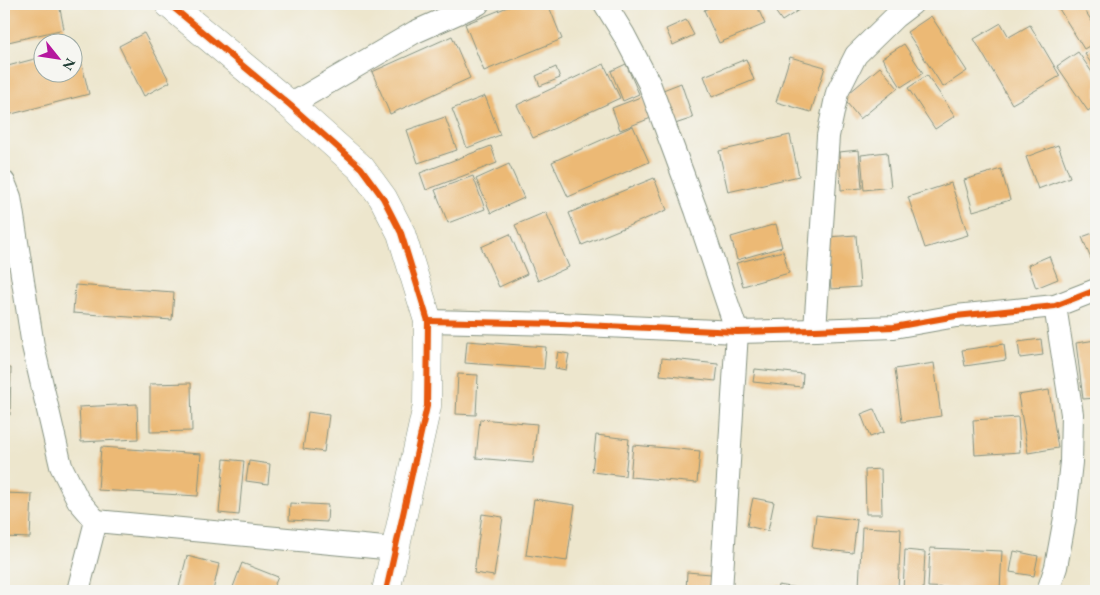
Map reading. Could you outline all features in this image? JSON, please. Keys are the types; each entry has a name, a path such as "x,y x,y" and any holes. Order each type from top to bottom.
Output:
{"street":[{"path":"170,4 362,168 383,198 401,233 428,321 427,406 386,591"},
{"path":"290,105 415,32 478,4"},
{"path":"605,4 624,35 649,83 696,210 737,332 721,591"},
{"path":"814,330 828,136 837,93 856,55 895,17 912,4"},
{"path":"4,182 10,197 33,346 61,466 78,500 96,521 395,549"},
{"path":"428,321 562,324 737,332 894,327 956,316 1055,306 1096,290"},
{"path":"1048,591 1056,567 1065,518 1071,462 1072,414 1055,306"},
{"path":"78,591 96,521"}],"building":[{"path":"4,4 59,4 64,29 51,32 32,32 32,36 4,43"},
{"path":"515,4 548,4 562,39 484,71 465,24"},
{"path":"718,4 756,4 765,24 719,43 704,10"},
{"path":"770,4 808,4 782,21"},
{"path":"1056,4 1081,4 1096,28 1096,42 1084,49"},
{"path":"931,16 967,71 943,87 907,32"},
{"path":"686,20 694,35 673,45 666,29"},
{"path":"1001,23 1009,37 1030,25 1060,76 1012,104 974,39"},
{"path":"144,33 170,82 144,96 119,46"},
{"path":"452,36 470,78 390,114 372,72"},
{"path":"904,44 923,73 901,87 882,58"},
{"path":"1096,46 1096,71 1085,54"},
{"path":"1078,52 1096,78 1096,105 1088,111 1057,66"},
{"path":"790,57 825,67 811,112 776,102"},
{"path":"746,59 754,80 712,97 704,76"},
{"path":"32,60 32,82 82,82 82,65 89,94 4,116 4,67"},
{"path":"604,64 620,98 533,138 517,105"},
{"path":"626,64 639,94 623,101 611,71"},
{"path":"556,67 560,78 540,86 536,76"},
{"path":"880,67 898,88 860,119 843,98"},
{"path":"927,75 955,116 935,129 908,88"},
{"path":"681,83 693,118 675,124 663,90"},
{"path":"485,96 500,135 467,148 452,109"},
{"path":"643,96 651,118 620,130 612,108"},
{"path":"445,117 457,150 418,163 407,130"},
{"path":"633,126 649,162 568,197 552,162"},
{"path":"790,135 799,176 728,192 719,151"},
{"path":"1058,145 1070,177 1038,189 1026,157"},
{"path":"491,146 497,163 426,190 420,173"},
{"path":"859,150 862,188 841,190 839,152"},
{"path":"887,152 891,187 864,190 861,155"},
{"path":"509,164 524,198 491,213 476,179"},
{"path":"1001,169 1010,200 973,211 964,180"},
{"path":"473,176 485,209 448,223 435,190"},
{"path":"654,178 667,210 582,245 569,213"},
{"path":"951,183 968,235 925,248 908,197"},
{"path":"546,212 569,267 538,281 515,225"},
{"path":"776,224 782,247 737,260 731,237"},
{"path":"1096,232 1096,257 1091,259 1082,237"},
{"path":"510,234 527,274 499,287 481,247"},
{"path":"856,235 860,287 831,289 827,237"},
{"path":"783,251 789,273 743,286 736,263"},
{"path":"1049,256 1058,279 1036,288 1028,265"},
{"path":"75,285 174,292 172,320 73,313"},
{"path":"1041,339 1043,355 1020,358 1018,342"},
{"path":"1096,340 1096,398 1083,399 1076,343"},
{"path":"467,341 546,347 544,369 465,363"},
{"path":"1004,344 1006,360 965,366 962,350"},
{"path":"558,352 569,354 566,370 555,368"},
{"path":"662,358 718,364 716,381 660,375"},
{"path":"934,363 941,416 902,422 895,369"},
{"path":"4,368 11,368 10,415 4,415"},
{"path":"755,369 803,374 802,387 753,382"},
{"path":"458,374 478,375 476,415 456,414"},
{"path":"191,383 192,431 150,432 150,384"},
{"path":"1049,390 1058,448 1028,453 1018,395"},
{"path":"137,404 138,439 81,442 79,407"},
{"path":"874,409 884,432 870,437 861,414"},
{"path":"308,412 329,415 324,452 303,449"},
{"path":"1018,417 1020,452 975,455 973,420"},
{"path":"480,419 537,424 533,463 476,458"},
{"path":"596,435 629,439 625,476 592,472"},
{"path":"633,445 700,451 697,483 630,477"},
{"path":"101,447 201,454 198,496 98,490"},
{"path":"224,459 244,461 239,515 219,513"},
{"path":"249,461 270,464 268,484 246,481"},
{"path":"881,469 882,514 866,514 865,470"},
{"path":"4,493 32,494 30,538 4,537"},
{"path":"753,498 774,502 768,531 747,526"},
{"path":"534,499 575,505 567,561 526,555"},
{"path":"290,503 328,505 327,522 289,520"},
{"path":"482,514 503,517 494,576 474,573"},
{"path":"816,515 857,520 853,553 812,548"},
{"path":"862,527 901,529 898,589 859,587"},
{"path":"930,548 1002,551 1000,590 928,587"},
{"path":"905,550 925,552 923,591 903,591"},
{"path":"1014,551 1038,556 1034,576 1010,572"},
{"path":"187,556 219,564 213,591 178,591"},
{"path":"242,563 278,577 272,591 244,591 233,587"},
{"path":"687,572 711,574 710,591 686,591"},
{"path":"778,585 810,590 810,591 777,591"}],"cycle path":[{"path":"169,4 290,105 361,168 383,198 401,233 428,321 427,406 386,591"},
{"path":"428,321 562,324 737,332 894,327 956,316 1055,306 1096,290"}]}
